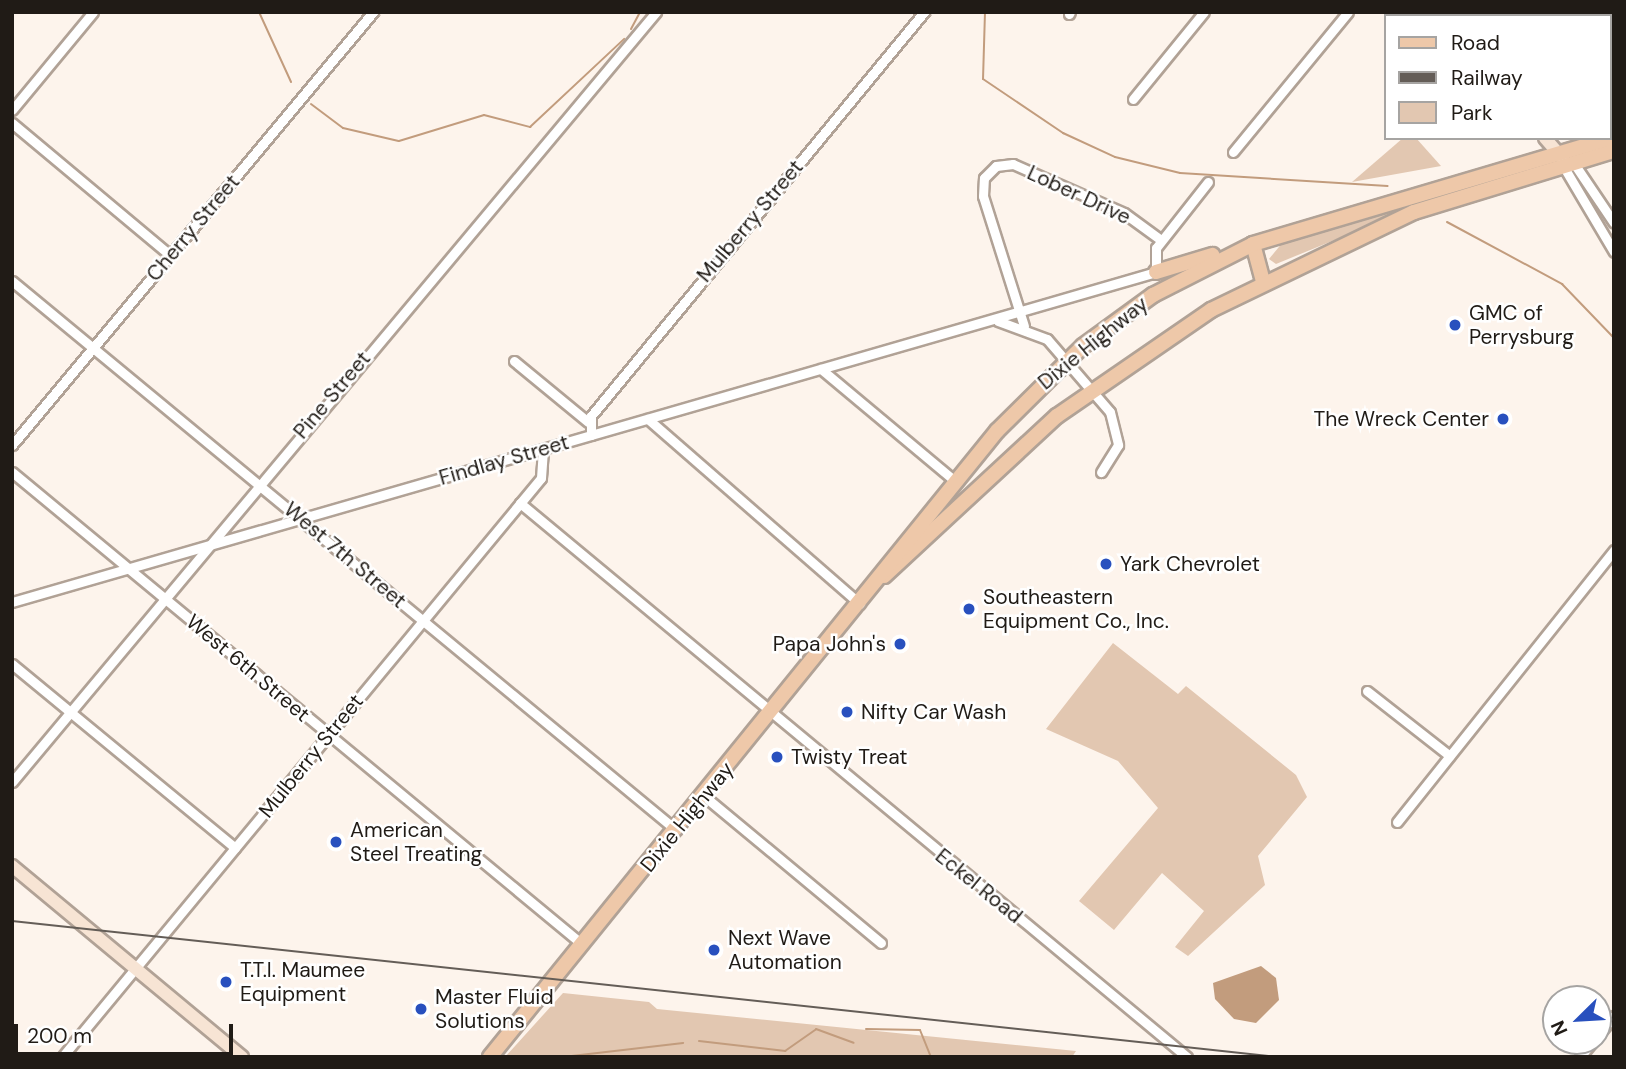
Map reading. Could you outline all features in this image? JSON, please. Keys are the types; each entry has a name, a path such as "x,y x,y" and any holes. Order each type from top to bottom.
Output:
{"main road":[{"path":"1547,140 1564,160 1614,145"},
{"name":"Dixie Highway","path":"490,1057 861,605 956,481 1066,360 1153,295 1254,244 1564,160 1607,140"},
{"name":"Dixie Highway","path":"884,576 1092,389 1262,282 1435,204 1551,163 1614,151"},
{"path":"1156,272 1254,244 1262,282"},
{"path":"12,866 242,1057"}],"street":[{"path":"12,110 93,12"},
{"name":"Cherry Street","path":"12,445 373,12"},
{"name":"Pine Street","path":"12,782 206,545 656,12"},
{"name":"Mulberry Street","path":"588,422 924,12"},
{"path":"1133,99 1204,12"},
{"path":"1233,152 1348,12"},
{"path":"12,123 170,255"},
{"path":"1564,160 1614,223"},
{"path":"1564,160 1614,252"},
{"name":"Lober Drive","path":"1024,326 983,196 984,178 996,166 1013,164 1124,213 1161,240"},
{"path":"1156,272 1161,240 1208,183"},
{"name":"Findlay Street","path":"12,602 821,369 998,321 1019,310 1156,272"},
{"name":"West 7th Street","path":"12,281 676,830"},
{"name":"Findlay Street","path":"998,321 1024,326 1066,360 1092,389 1118,434 1115,454 1101,472"},
{"path":"514,361 588,422 591,435"},
{"path":"821,369 956,481"},
{"path":"648,419 861,605"},
{"name":"Mulberry Street","path":"62,1057 520,503 544,472 543,449"},
{"name":"West 6th Street","path":"12,472 582,944"},
{"name":"Eckel Road","path":"520,503 770,716 1187,1057"},
{"path":"1397,822 1614,550"},
{"path":"12,664 234,848"},
{"path":"1367,691 1450,756"},
{"path":"704,796 881,943"}],"green space":[{"path":"1401,140 1418,140 1441,166 1352,182"},
{"path":"1464,187 1276,264 1269,259 1283,242"},
{"path":"1113,643 1178,694 1186,686 1296,775 1307,797 1258,856 1265,885 1188,956 1175,947 1204,911 1162,873 1114,930 1079,901 1158,808 1118,761 1046,729"},
{"path":"563,993 649,1002 657,1009 1076,1051 1072,1057 505,1057"}],"shaded area":[{"path":"1261,966 1276,978 1279,1000 1256,1023 1234,1019 1215,999 1213,983"}],"waterway":[{"path":"259,12 291,82"},
{"path":"631,29 640,12"},
{"path":"985,12 983,79 1063,133 1115,157 1180,173 1388,186"},
{"path":"311,104 343,128 399,141 484,115 530,127 624,39"},
{"path":"1447,222 1562,284 1614,338"},
{"path":"699,1041 785,1051 816,1029 854,1043"},
{"path":"866,1029 920,1030 931,1057"},
{"path":"563,1057 683,1043"}],"railway":[{"path":"12,921 1278,1057"}],"place":[{"name":"GMC of Perrysburg","path":"1455,325"},
{"name":"The Wreck Center","path":"1503,419"},
{"name":"Yark Chevrolet","path":"1106,564"},
{"name":"Southeastern Equipment Co., Inc.","path":"969,609"},
{"name":"Papa John's","path":"900,644"},
{"name":"Nifty Car Wash","path":"847,712"},
{"name":"Twisty Treat","path":"777,757"},
{"name":"American Steel Treating","path":"336,842"},
{"name":"Next Wave Automation","path":"714,950"},
{"name":"T.T.I. Maumee Equipment","path":"226,982"},
{"name":"Master Fluid Solutions","path":"421,1009"}]}
